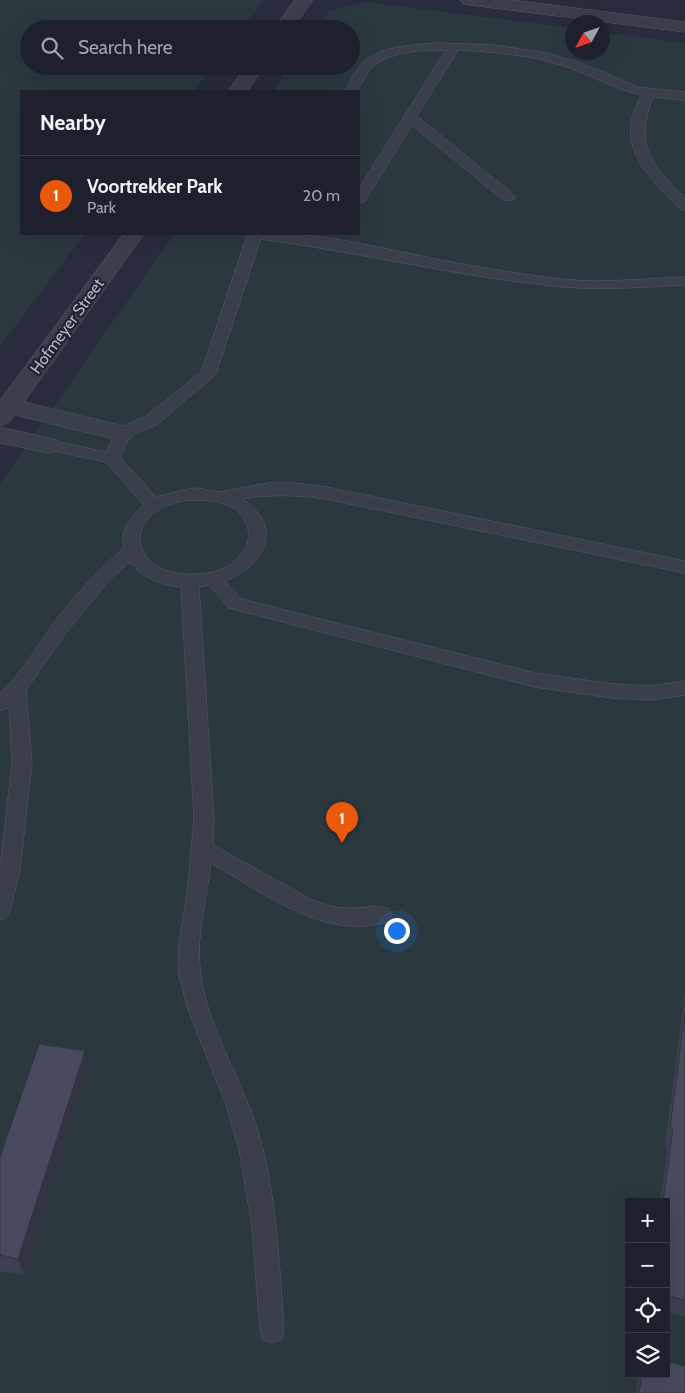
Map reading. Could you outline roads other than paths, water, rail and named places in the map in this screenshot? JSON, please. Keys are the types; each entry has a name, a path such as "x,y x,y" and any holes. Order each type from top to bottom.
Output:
{"street":[{"path":"290,20 304,0"},
{"path":"470,0 685,27"},
{"path":"239,90 250,75"},
{"name":"Hofmeyer Street","path":"4,412 133,235"},
{"path":"4,412 123,433"},
{"path":"0,435 49,445"}],"lane":[{"path":"360,197 454,47"},
{"path":"353,90 364,68 381,56 410,49 454,47 503,50 541,56 566,62 628,88 648,93 685,96"},
{"path":"648,93 637,126 638,140 645,159 658,178 685,206"},
{"path":"410,117 508,197"},
{"path":"111,458 123,433 152,420 208,374 255,235"},
{"path":"271,235 334,239 461,268 552,282 594,285 685,281"},
{"path":"49,445 111,458 154,505"},
{"path":"219,497 238,504 252,515 258,529 258,545 249,559 233,572 213,579 190,582 164,578 144,566 132,551 131,534 138,518 154,505 174,497 189,495 219,497 269,489 296,489 326,493 685,567"},
{"path":"0,704 17,689 50,641 105,574 132,551"},
{"path":"213,579 235,604 535,680 613,691 651,693 685,688"},
{"path":"190,582 204,819 203,849 192,926 189,968 195,1002 238,1106 252,1155 259,1190 272,1331"},
{"path":"0,911 10,870 22,763 17,689"},
{"path":"203,849 305,906 328,915 347,917 382,915"}],"place":[{"name":"Voortrekker Park","path":"342,843"}]}
